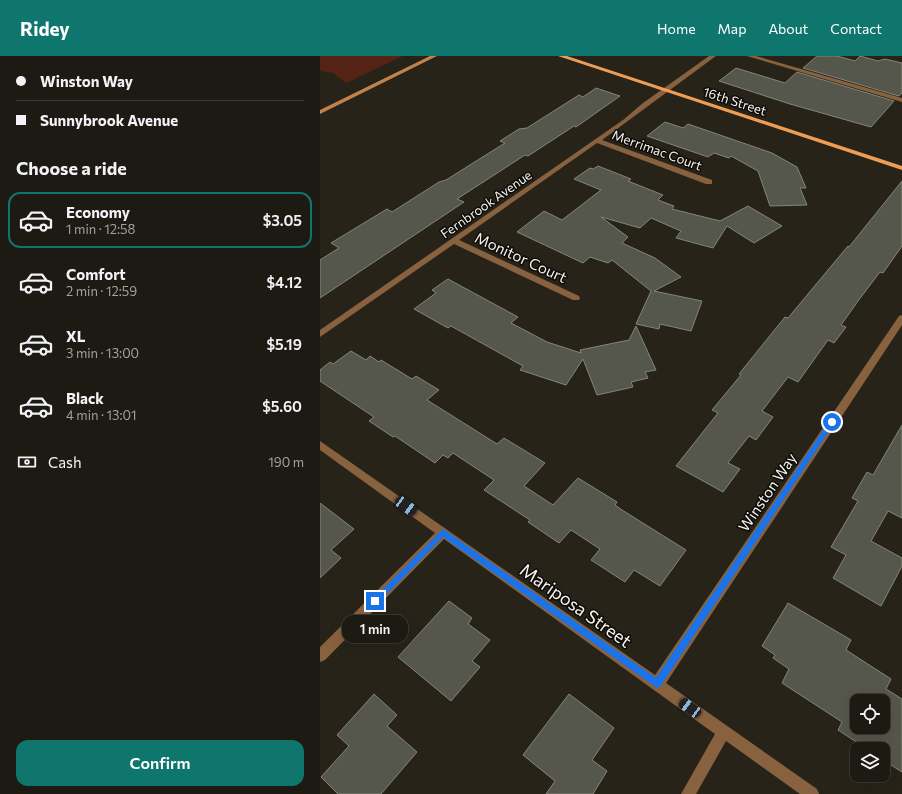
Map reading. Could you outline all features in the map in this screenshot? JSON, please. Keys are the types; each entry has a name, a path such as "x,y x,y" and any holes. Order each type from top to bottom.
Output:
{"main road":[{"path":"320,112 434,56"},
{"name":"16th Street","path":"562,56 902,168"}],"street":[{"name":"Fernbrook Avenue","path":"320,334 597,140 664,90 713,56"},
{"path":"750,56 902,100"},
{"name":"Merrimac Court","path":"597,140 709,182"},
{"name":"Monitor Court","path":"454,241 576,298"},
{"name":"Winston Way","path":"657,684 902,318"},
{"name":"Mariposa Street","path":"320,445 812,794"},
{"path":"320,656 443,532"},
{"path":"688,794 724,732"}],"shaded area":[{"path":"320,56 403,56 346,83 333,73 320,71"}],"building":[{"path":"817,56 837,56 855,61 860,56 878,61 885,59 902,63 902,93 899,96 803,68"},
{"path":"736,68 785,83 797,72 894,101 871,127 790,104 719,81"},
{"path":"596,88 620,96 576,127 574,126 528,156 525,155 457,199 464,202 320,298 320,260 339,248 331,243 387,209 392,212 505,143 500,141 519,129 527,128 579,95 583,97"},
{"path":"665,122 683,128 688,124 772,153 797,167 806,188 800,188 807,205 770,206 758,171 731,156 729,158 714,153 708,157 647,136"},
{"path":"598,166 631,179 628,181 663,195 658,200 674,206 672,209 720,221 748,206 782,226 754,243 727,226 713,248 676,238 681,231 651,218 640,228 601,217 628,237 622,243 655,258 681,277 654,291 702,301 691,331 660,324 659,329 636,324 651,291 612,260 608,263 590,257 583,263 517,232 544,211 562,220 601,190 574,179 590,168 593,169"},
{"path":"902,181 902,246 883,273 880,272 841,325 846,327 834,343 828,340 798,382 788,377 762,411 773,417 756,440 749,436 728,463 740,469 723,492 676,466 718,413 712,410 741,375 739,374 785,317 788,318 848,246 849,247"},
{"path":"448,279 518,317 511,323 547,342 581,353 580,350 629,340 636,326 656,370 645,372 648,378 631,382 633,387 597,395 583,359 566,385 520,370 523,366 451,326 448,328 414,309 436,293 432,290"},
{"path":"351,351 366,360 370,356 379,362 381,360 412,379 416,376 439,390 427,400 497,444 504,438 545,463 524,486 553,505 578,478 617,502 615,505 622,510 686,550 660,586 634,570 625,582 591,560 600,549 571,530 559,543 528,522 530,520 484,490 494,480 453,453 448,458 443,455 435,463 395,436 393,437 369,421 374,417 320,381 320,370 330,362 333,364"},
{"path":"902,425 902,518 888,511 871,541 902,558 902,566 881,606 833,578 846,555 831,547 858,501 852,498 867,472 873,475"},
{"path":"320,503 354,529 331,550 341,558 320,578"},
{"path":"449,601 472,618 468,624 490,640 472,661 480,667 451,701 398,657"},
{"path":"788,603 851,640 846,650 891,679 886,689 902,699 902,772 890,764 890,742 856,742 838,730 842,722 782,683 789,669 773,658 775,655 762,646"},
{"path":"374,694 397,715 387,726 417,752 381,794 338,794 321,777 349,746 337,735"},
{"path":"569,694 614,728 592,760 607,771 593,794 546,794 555,781 523,755"}],"route":[{"path":"375,601 443,532 657,684 832,422"}]}
